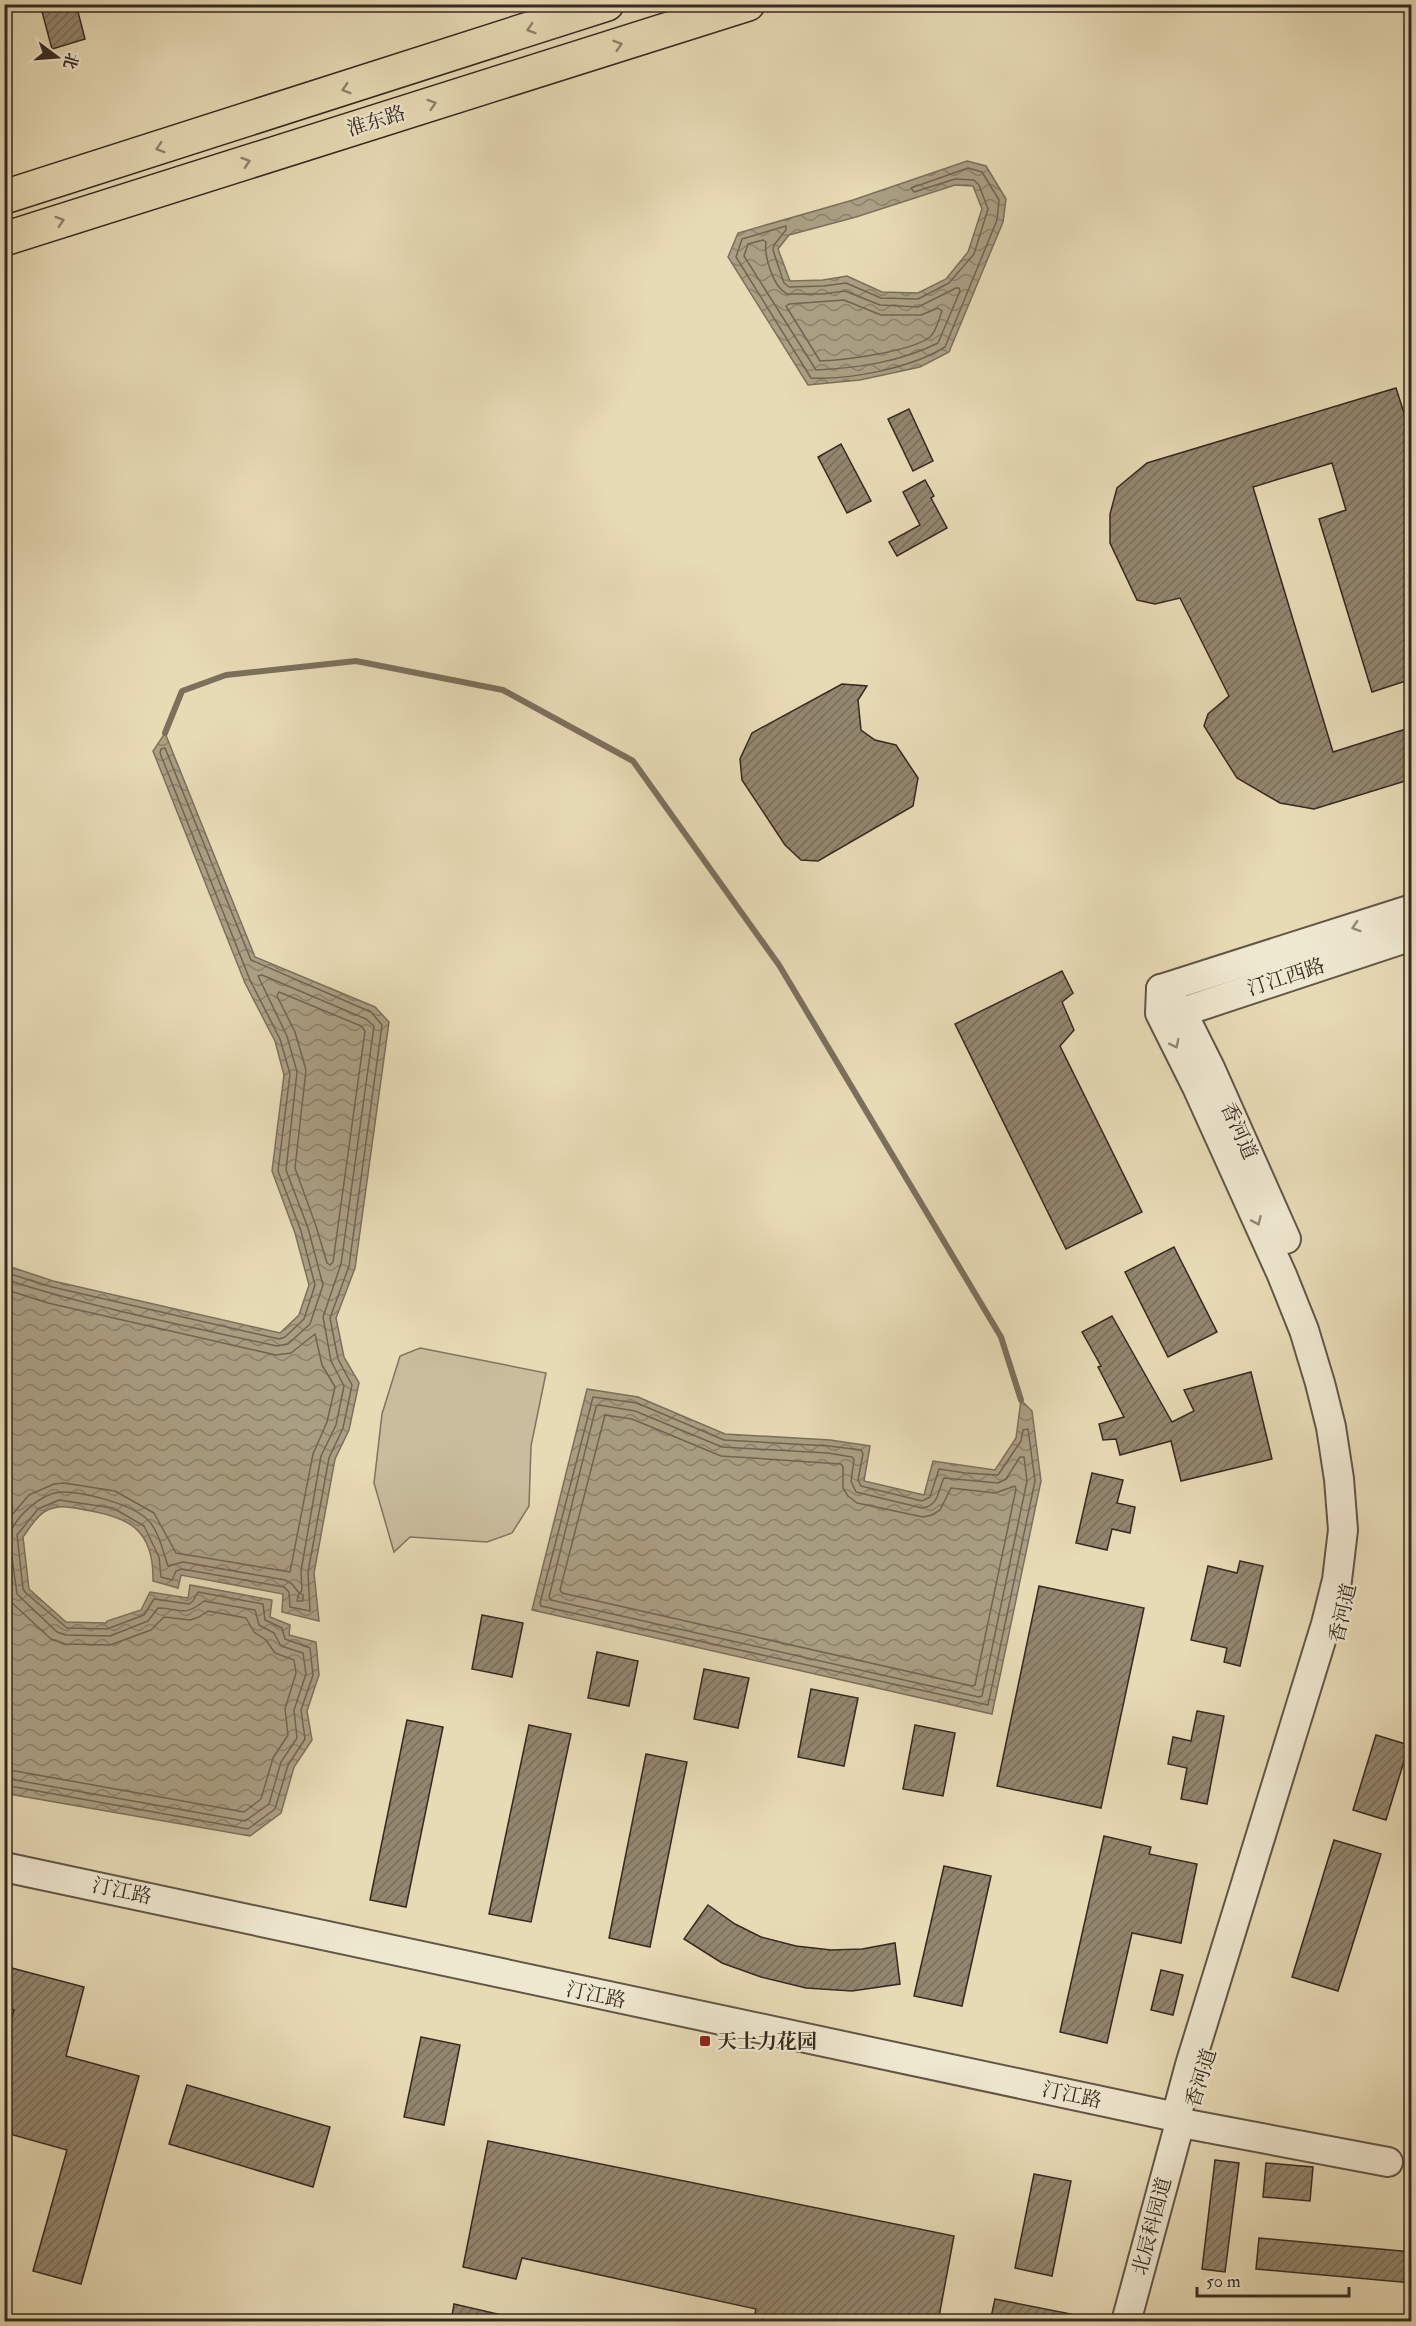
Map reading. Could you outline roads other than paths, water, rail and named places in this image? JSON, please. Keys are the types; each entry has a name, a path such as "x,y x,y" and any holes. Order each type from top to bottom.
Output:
{"main road":[{"name":"淮东路","path":"4,197 607,4"},
{"name":"淮东路","path":"4,239 668,17 748,4"}],"street":[{"name":"汀江西路","path":"1168,1005 1412,909"},
{"name":"汀江西路","path":"1168,1005 1412,936"},
{"name":"香河道","path":"1168,1005 1258,1174 1303,1279 1336,1368 1350,1444 1357,1529 1352,1579 1343,1622 1180,2124"},
{"name":"汀江路","path":"4,1867 1180,2124"},
{"name":"汀江路","path":"4,1883 900,2070 1180,2124"},
{"path":"1180,2124 1388,2162"},
{"name":"北辰科园道","path":"1125,2322 1180,2124"}],"water":[{"path":"967,161 986,166 1006,199 1003,222 949,352 920,367 860,380 808,385 728,257 738,233 853,200","holes":["955,185 973,186 982,209 968,252 946,279 918,293 882,292 847,276 823,280 790,281 778,249 789,235 856,217"]},
{"path":"165,733 255,957 375,1007 389,1022 355,1268 336,1318 344,1357 359,1383 349,1430 335,1459 314,1573 319,1621 282,1612 283,1594 181,1575 178,1588 153,1581 152,1564 144,1538 127,1522 101,1513 69,1507 49,1509 41,1514 23,1537 29,1589 66,1622 106,1623 141,1610 150,1592 188,1598 190,1585 272,1600 270,1617 290,1625 289,1635 316,1642 319,1675 307,1711 312,1740 294,1767 281,1813 250,1836 9,1794 5,1789 5,1265 53,1281 280,1333 299,1315 309,1285 295,1233 272,1171 284,1075 275,1041 245,983 153,751"},
{"path":"587,1389 638,1397 725,1434 830,1440 870,1446 864,1481 924,1495 933,1461 995,1470 1016,1438 1021,1400 1032,1411 1041,1481 992,1714 532,1610"}],"waterway":[{"path":"165,733 182,691 226,675 356,661 503,690 633,761 779,965 1001,1337 1021,1400"}],"place":[{"name":"天士力花园","path":"705,2041"}]}
